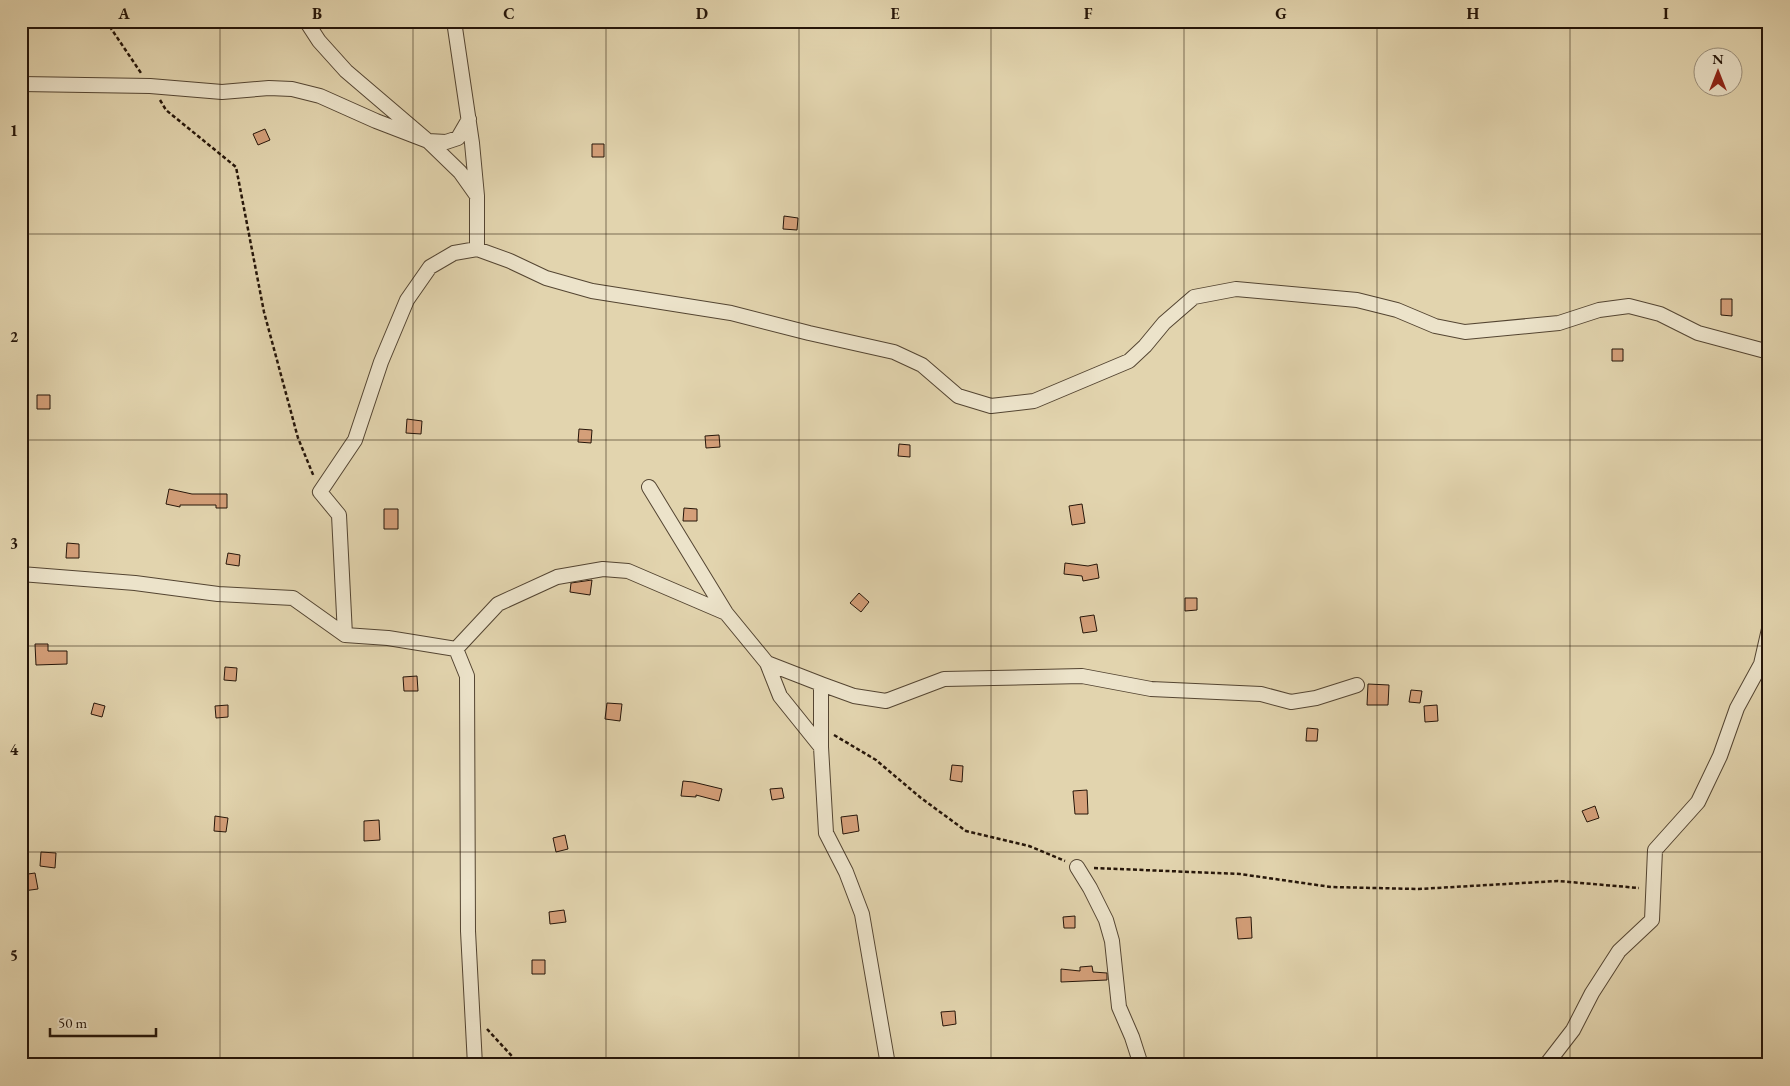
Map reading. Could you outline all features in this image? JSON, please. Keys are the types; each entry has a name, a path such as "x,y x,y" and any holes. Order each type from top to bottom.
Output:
{"street":[{"path":"306,21 319,41 346,71 428,141 460,172 477,196"},
{"path":"454,21 469,119 477,196 477,249"},
{"path":"21,84 150,86 222,92 268,88 292,89 320,96 376,121 428,141 446,142 458,138 469,119"},
{"path":"345,635 339,515 320,492 355,440 381,362 407,300 430,267 454,253 477,249 510,261 546,278 592,291 731,313 808,333 894,352 922,365 958,396 990,406 1034,401 1129,361 1145,346 1164,323 1194,298 1236,289 1357,300 1397,310 1435,326 1465,332 1559,323 1599,310 1629,306 1660,314 1698,333 1769,352"},
{"path":"649,487 726,613 767,663 780,696 821,747"},
{"path":"456,649 498,604 557,576 603,569 628,571 726,613"},
{"path":"21,574 135,583 218,594 293,598 345,635 388,638 456,649"},
{"path":"1546,1065 1573,1030 1592,993 1619,951 1652,920 1655,850 1698,802 1720,756 1737,708 1761,664 1769,630"},
{"path":"456,649 468,676 468,931 475,1065"},
{"path":"767,663 854,696 886,701 944,679 1082,676 1150,689 1261,694 1291,702 1316,698 1357,685"},
{"path":"820,684 821,747 826,833 846,872 862,914 888,1065"},
{"path":"1076,867 1090,888 1108,927 1115,957 1119,1007 1141,1065"}],"path":[{"path":"106,21 166,110 236,167 264,312 298,438 320,492"},
{"path":"821,727 876,760 920,798 966,832 1029,846 1076,867 1240,874 1331,887 1418,889 1558,881 1648,889 1653,887"},
{"path":"472,1013 520,1065"}],"building":[{"path":"265,129 270,140 258,145 253,134"},
{"path":"592,144 604,144 604,157 592,157"},
{"path":"784,216 798,218 797,230 783,229"},
{"path":"1721,299 1732,299 1732,316 1721,315"},
{"path":"1612,349 1623,349 1623,361 1612,361"},
{"path":"37,395 50,395 50,409 37,409"},
{"path":"407,419 422,421 421,434 406,433"},
{"path":"579,429 592,430 591,443 578,442"},
{"path":"719,435 720,447 706,448 705,436"},
{"path":"899,444 910,445 910,457 898,456"},
{"path":"169,489 192,494 227,494 227,508 216,508 216,505 180,505 180,507 166,504"},
{"path":"1082,504 1085,523 1072,525 1069,506"},
{"path":"684,508 697,509 697,521 683,521"},
{"path":"384,509 398,509 398,529 384,529"},
{"path":"67,543 79,544 79,558 66,558"},
{"path":"228,553 240,555 239,566 226,564"},
{"path":"1065,563 1088,566 1097,564 1099,578 1083,581 1082,576 1064,574"},
{"path":"592,580 590,595 570,592 571,583"},
{"path":"859,593 869,602 861,612 850,603"},
{"path":"1185,598 1197,598 1197,610 1185,611"},
{"path":"1094,615 1097,631 1083,633 1080,617"},
{"path":"35,644 48,644 48,651 67,651 67,664 36,665"},
{"path":"225,667 237,668 236,681 224,680"},
{"path":"417,676 418,691 404,691 403,677"},
{"path":"1368,684 1389,685 1388,705 1367,705"},
{"path":"1411,690 1422,691 1420,703 1409,702"},
{"path":"94,703 105,706 102,717 91,714"},
{"path":"607,703 622,704 620,721 605,719"},
{"path":"228,705 228,717 216,718 215,706"},
{"path":"1437,705 1438,721 1425,722 1424,706"},
{"path":"1307,728 1318,729 1317,741 1306,741"},
{"path":"952,765 963,766 962,782 950,780"},
{"path":"683,781 722,789 719,801 696,795 696,797 681,796"},
{"path":"782,788 784,798 772,800 770,789"},
{"path":"1087,790 1088,814 1075,814 1073,791"},
{"path":"1595,806 1599,818 1587,822 1582,811"},
{"path":"857,815 859,831 843,834 841,817"},
{"path":"215,816 228,818 226,832 214,831"},
{"path":"379,820 380,840 364,841 364,821"},
{"path":"565,835 568,849 556,852 553,838"},
{"path":"41,852 56,853 55,868 40,866"},
{"path":"35,873 38,889 23,891 21,875"},
{"path":"564,910 566,922 550,924 549,912"},
{"path":"1075,916 1075,928 1064,928 1063,917"},
{"path":"1251,917 1252,938 1238,939 1236,918"},
{"path":"532,960 545,960 545,974 532,974"},
{"path":"1092,966 1093,972 1107,973 1107,980 1061,982 1061,969 1080,971 1080,967"},
{"path":"955,1011 956,1024 943,1026 941,1012"}]}
